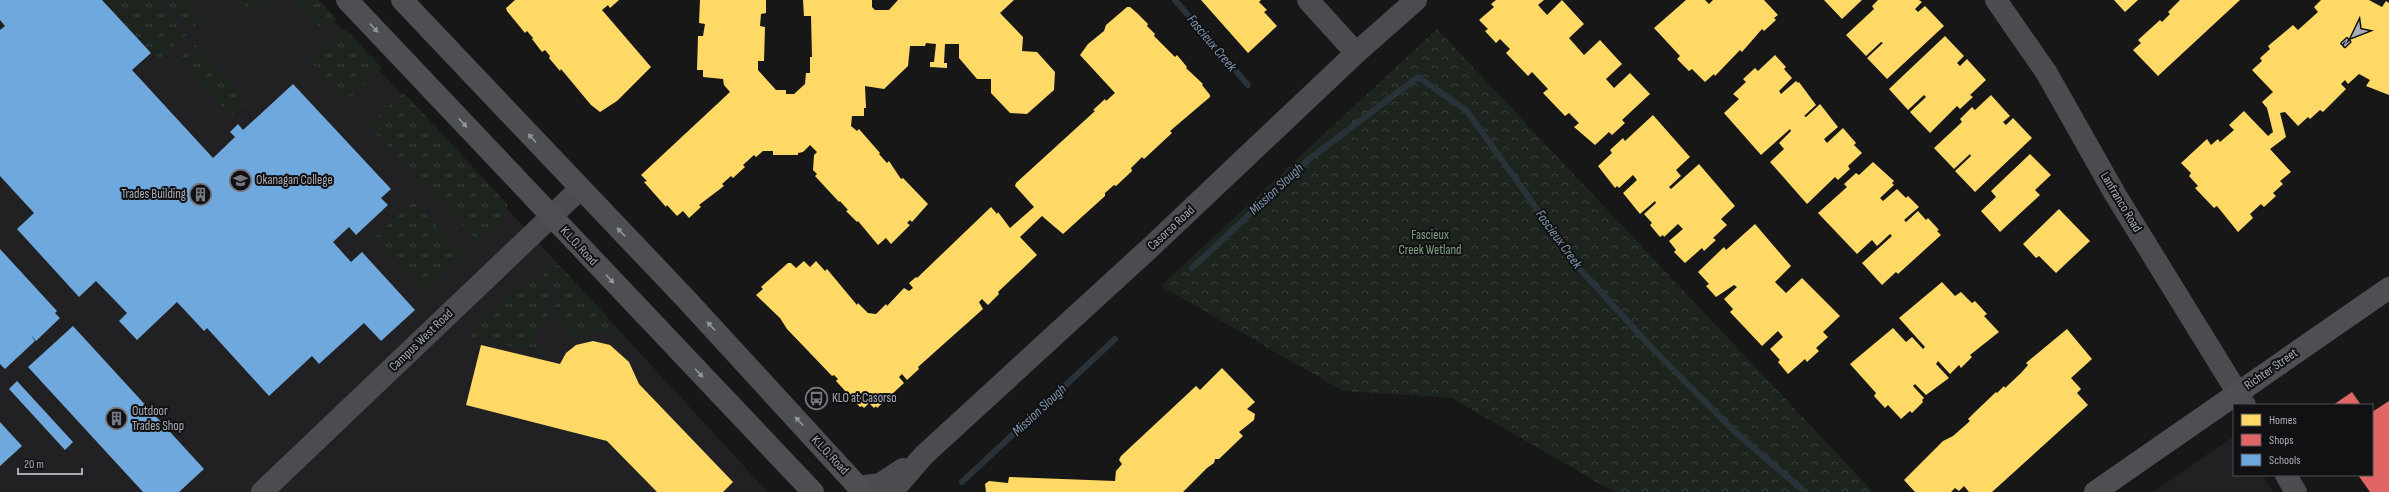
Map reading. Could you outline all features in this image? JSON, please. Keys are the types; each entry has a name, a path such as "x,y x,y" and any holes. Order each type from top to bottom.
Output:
{"main road":[{"name":"K.L.O. Road","path":"347,0 812,492"},
{"name":"K.L.O. Road","path":"402,0 686,299 861,490"},
{"name":"Richter Street","path":"2241,399 2389,288"},
{"name":"Richter Street","path":"2095,492 2233,404"}],"street":[{"path":"1308,0 1356,53"},
{"name":"Casorso Road","path":"892,492 924,455 1158,241 1356,53 1416,0"},
{"name":"Lanfranco Road","path":"1996,0 2046,72 2116,194 2241,399"},
{"name":"Campus West Road","path":"262,492 552,218 580,189"},
{"name":"Casorso Road","path":"861,490 880,484 924,455"},
{"path":"2287,476 2296,492"}],"shaded area":[{"name":"Okanagan College","path":"0,0 315,0 768,492 0,492"},
{"path":"2233,437 2233,476 2264,476 2273,492 2153,492"}],"green space":[{"path":"102,0 153,0 186,35 158,60"},
{"path":"164,0 185,0 203,19 191,29"},
{"path":"240,0 269,0 255,10 247,7"},
{"path":"294,0 319,0 336,19 323,31"},
{"path":"345,29 382,68 346,101 310,61"},
{"name":"Fascieux Creek Wetland","path":"1437,29 1873,492 1614,492 1452,398 1343,391 1161,286"},
{"path":"195,44 247,101 231,116 179,59"},
{"path":"402,94 406,95 508,205 502,216 503,226 493,235 489,231 478,241 368,125"},
{"path":"414,201 463,255 424,291 374,237"},
{"path":"540,265 560,266 622,333 592,333 575,338 555,317 556,291 543,275"},
{"path":"532,275 549,291 548,315 538,327 534,342 543,353 473,338 471,332"}],"building: Homes":[{"path":"515,0 619,0 610,8 608,5 602,10 651,67 617,101 600,112 591,105 561,69 560,71 549,58 550,56 545,50 542,52 532,39 533,38 527,31 525,33 507,11 506,8"},
{"path":"700,0 766,0 766,13 761,14 760,26 765,27 764,61 758,61 758,70 776,90 786,90 786,94 794,94 805,84 806,73 810,73 810,57 812,57 811,16 804,16 803,0 872,0 872,7 875,10 889,10 898,0 1014,0 1000,13 1023,37 1022,51 1037,52 1055,72 1054,90 1027,114 1010,113 991,93 991,79 977,79 959,58 959,44 945,44 944,63 947,63 947,68 930,67 930,62 934,62 936,44 926,43 925,46 910,46 908,66 884,89 865,86 866,108 864,108 864,116 852,116 851,126 857,131 859,129 887,163 889,161 901,179 903,178 928,204 912,222 910,220 907,223 910,225 891,244 886,238 878,245 858,221 857,222 846,211 848,210 840,201 839,202 815,176 817,174 813,170 814,155 817,152 810,145 803,152 798,153 798,155 773,155 773,151 763,151 756,157 754,155 743,165 745,167 733,178 731,176 722,184 724,186 699,205 701,207 689,218 683,211 677,216 667,205 666,207 644,182 647,181 641,175 730,92 724,85 723,79 703,77 703,70 697,70 698,36 703,36 705,24 699,23"},
{"path":"1201,0 1261,0 1259,2 1267,10 1264,12 1277,26 1248,53"},
{"path":"1496,0 1544,0 1538,5 1547,15 1562,0 1584,24 1569,38 1584,55 1600,40 1622,64 1606,79 1614,88 1630,73 1650,94 1622,120 1625,123 1612,135 1609,132 1595,145 1574,127 1579,123 1569,113 1565,116 1543,93 1548,89 1532,72 1528,76 1506,53 1510,49 1500,39 1496,43 1485,31 1488,29 1479,20 1494,7 1491,4"},
{"path":"1686,0 1705,0 1709,4 1713,0 1764,0 1778,15 1774,18 1776,20 1764,31 1762,29 1742,52 1740,50 1715,76 1714,74 1705,82 1692,69 1689,71 1677,59 1680,56 1654,28"},
{"path":"1824,0 1862,0 1842,19"},
{"path":"1878,0 1919,0 1922,2 1915,9 1918,12 1925,6 1944,26 1887,79 1867,58 1883,43 1881,42 1866,56 1846,35 1874,9 1872,6"},
{"path":"2114,0 2138,0 2125,12"},
{"path":"2180,0 2240,0 2158,76 2133,50 2141,43 2138,40 2160,20 2162,22 2170,14 2168,12"},
{"path":"2321,0 2369,0 2382,7 2386,1 2389,3 2389,95 2366,86 2370,80 2359,74 2348,84 2345,80 2341,84 2346,89 2323,112 2320,110 2310,119 2308,117 2298,126 2285,112 2280,113 2286,137 2270,149 2291,172 2280,181 2283,184 2273,193 2276,196 2264,207 2261,204 2250,214 2253,218 2238,232 2217,206 2214,208 2195,188 2198,186 2189,176 2191,173 2181,163 2207,139 2211,145 2218,139 2220,142 2234,130 2229,125 2244,111 2268,136 2273,132 2267,108 2262,102 2273,92 2252,70 2262,61 2260,58 2270,49 2268,46 2293,25 2298,30 2318,12 2314,7"},
{"path":"1127,7 1130,7 1148,24 1147,26 1155,34 1154,36 1175,57 1177,55 1187,67 1186,68 1203,84 1202,85 1210,97 1170,131 1172,133 1144,159 1142,157 1131,168 1132,171 1116,186 1114,185 1105,193 1105,196 1063,234 1042,216 1020,237 1037,255 998,292 999,294 988,305 982,299 979,302 983,309 918,367 919,369 907,380 902,374 899,377 904,383 877,408 876,406 874,408 869,403 864,408 862,406 860,407 836,381 838,379 834,375 832,376 787,329 780,318 756,295 763,289 761,287 788,263 791,263 796,268 804,261 810,267 816,261 825,271 827,269 857,305 858,303 868,313 876,314 886,304 887,306 904,288 909,291 913,288 909,283 916,277 917,278 991,207 997,214 998,212 1010,228 1034,207 1015,186 1016,183 1095,111 1093,110 1105,99 1106,101 1115,93 1080,55 1088,44 1104,31 1106,25"},
{"path":"1945,36 1964,56 1957,63 1960,66 1967,59 1986,80 1970,95 1973,97 1960,109 1957,106 1930,133 1910,112 1926,97 1924,95 1908,110 1889,89"},
{"path":"1775,55 1786,67 1784,69 1792,78 1779,91 1781,94 1796,81 1798,83 1799,82 1816,105 1804,116 1806,117 1820,104 1838,127 1824,139 1827,143 1843,128 1856,143 1854,145 1862,153 1848,166 1850,169 1838,180 1835,177 1807,204 1770,162 1784,149 1779,143 1791,131 1790,129 1761,155 1724,113 1739,99 1733,94 1746,82 1743,79 1755,68 1758,71"},
{"path":"1991,95 2010,116 2003,122 2006,125 2013,118 2032,138 1975,192 1955,171 1971,156 1970,154 1954,169 1934,148 1962,122 1960,119 1972,107 1975,110"},
{"path":"1653,115 1690,157 1676,170 1681,176 1669,187 1671,189 1699,164 1735,206 1721,219 1727,225 1713,238 1716,240 1704,251 1702,248 1685,263 1674,252 1676,250 1669,241 1683,229 1678,224 1664,237 1663,235 1660,237 1650,225 1652,223 1644,214 1656,203 1655,201 1640,214 1623,193 1637,180 1633,175 1619,188 1617,186 1615,188 1598,166 1612,153 1610,150 1623,138 1625,141"},
{"path":"2030,154 2051,175 2035,190 2040,195 2000,232 1981,211 1996,197 1991,191"},
{"path":"1873,162 1894,181 1892,183 1894,185 1880,198 1883,201 1897,189 1906,198 1908,196 1919,207 1904,220 1906,222 1918,211 1926,220 1928,218 1939,230 1937,231 1941,235 1898,274 1896,272 1882,285 1862,263 1892,236 1890,234 1877,246 1872,240 1857,254 1818,213 1847,187 1844,184 1856,173 1859,175"},
{"path":"2059,209 2090,241 2056,273 2039,256 2036,258 2023,244"},
{"path":"1755,224 1791,266 1775,282 1786,293 1802,278 1840,316 1823,332 1828,337 1816,348 1819,351 1807,362 1805,359 1788,374 1778,362 1780,360 1770,349 1783,337 1778,331 1762,346 1730,312 1733,309 1724,299 1737,287 1734,285 1716,297 1706,286 1709,284 1698,272 1724,247 1726,250"},
{"path":"1942,282 1955,296 1961,292 1972,303 1975,301 1987,314 1984,316 1999,332 1970,355 1972,357 1961,368 1959,365 1950,374 1938,361 1936,364 1949,378 1926,395 1915,384 1913,386 1924,398 1922,400 1923,402 1912,413 1910,411 1901,419 1888,405 1885,408 1874,396 1876,393 1850,364 1893,328 1906,342 1912,337 1923,349 1925,347 1899,318"},
{"path":"2067,329 2092,359 2071,378 2081,389 2077,393 2088,405 1992,492 1969,492 1964,486 1959,491 1955,488 1951,492 1915,492 1904,480 1943,441 1953,436 1970,421 1968,419 1996,392 1997,393 2004,386 2005,388 2021,373 2028,365 2026,363"},
{"path":"593,341 610,345 629,362 639,384 733,482 723,492 657,492 607,441 466,405 481,345 560,364 566,353 576,345"},
{"path":"1222,368 1255,402 1247,409 1255,414 1254,420 1239,432 1243,436 1219,459 1215,459 1214,463 1183,492 986,492 985,484 989,481 1008,483 1009,477 1115,481 1116,471 1122,464 1119,460 1121,456 1196,386 1200,390"}],"building: Shops":[{"path":"2352,392 2360,404 2334,404"},
{"path":"2389,401 2389,492 2370,492 2359,476 2373,476 2373,411"}],"building: Schools":[{"name":"Trades Building","path":"0,0 102,0 151,53 132,70 213,158 235,137 230,132 238,124 243,130 293,84 391,189 381,198 388,205 356,235 349,227 333,242 351,262 362,252 415,310 381,341 364,323 319,364 312,356 269,396 207,328 204,331 177,302 137,340 119,321 127,313 96,281 79,297 17,229 34,213 0,176 0,30 5,26 0,20"},
{"path":"0,249 57,311 55,313 60,318 36,341 31,335 35,341 5,369 0,364"},
{"name":"Outdoor Trades Shop","path":"73,326 204,469 179,492 143,492 28,367"},
{"path":"17,381 73,442 65,450 9,389"},
{"path":"0,422 22,446 0,466"}],"waterway":[{"name":"Fascieux Creek","path":"1175,0 1248,85"},
{"name":"Fascieux Creek","path":"1192,268 1308,160 1418,77 1467,111 1579,268 1650,346 1735,432 1805,492"},
{"name":"Mission Slough","path":"962,482 1115,339"}],"place":[{"name":"Okanagan College","path":"241,180"},
{"name":"Trades Building","path":"201,194"},
{"name":"KLO at Casorso","path":"816,398"},
{"name":"Outdoor Trades Shop","path":"116,418"}]}
